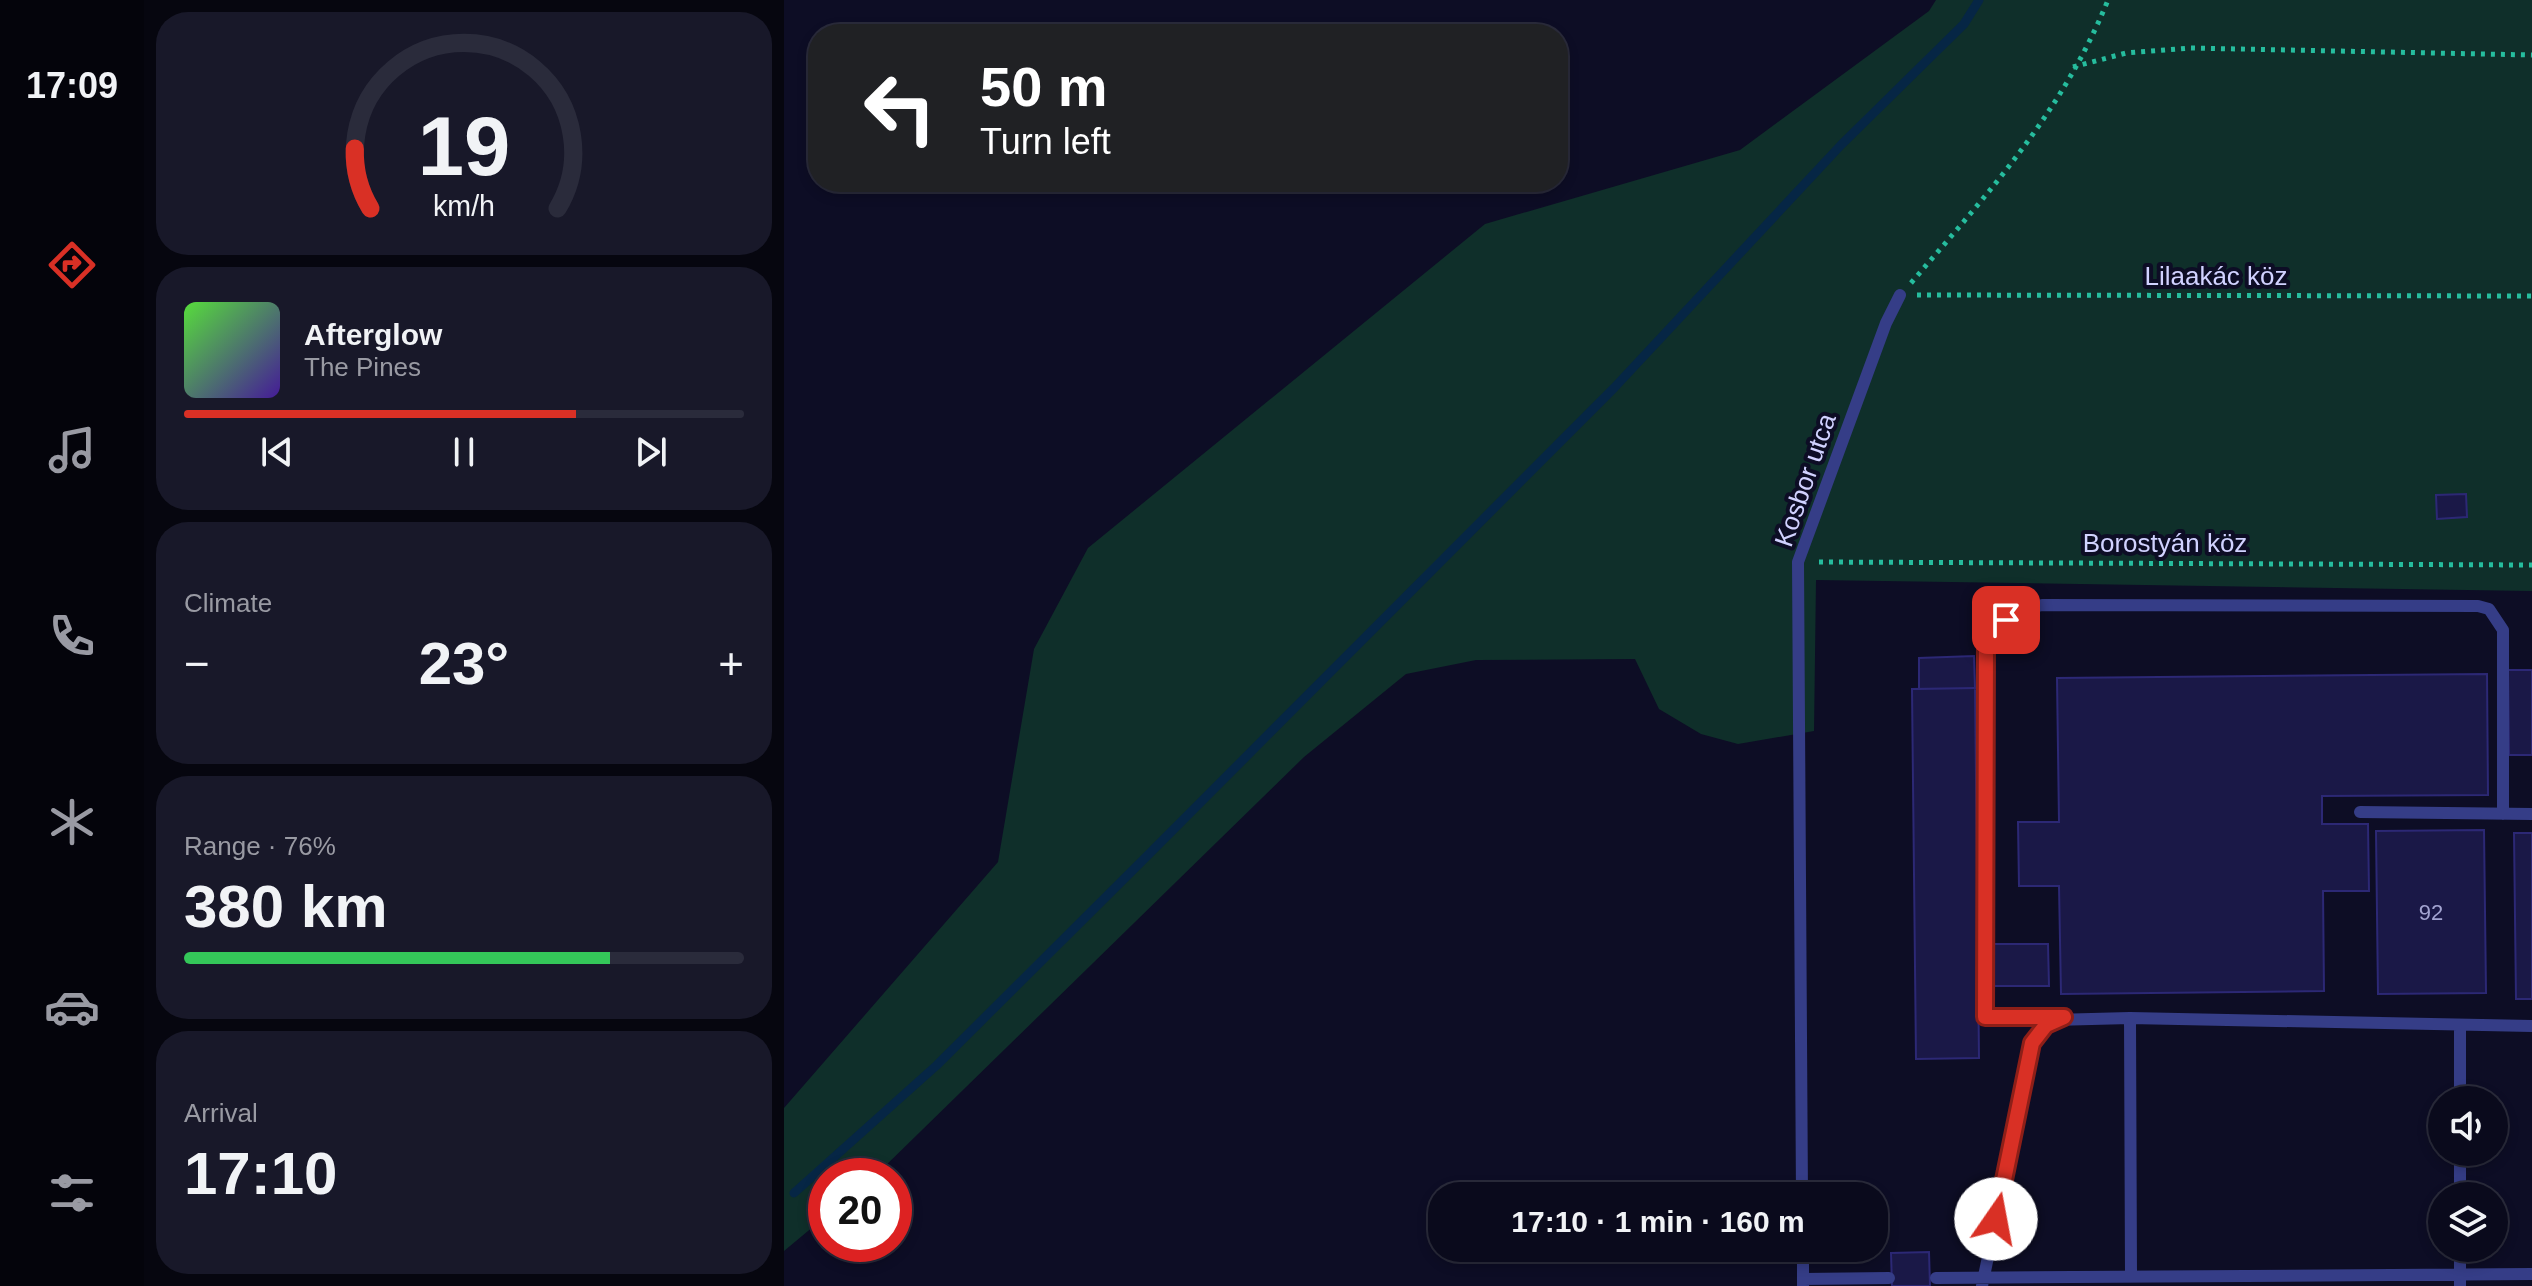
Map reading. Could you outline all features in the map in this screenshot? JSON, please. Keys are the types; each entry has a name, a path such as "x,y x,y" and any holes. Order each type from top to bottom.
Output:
{"lane":[{"name":"Kosbor utca","path":"1802,1182 1798,562 1886,323 1900,295"},
{"path":"2503,814 2503,630 2489,609 2478,606 2042,605 2024,609 1992,629 1986,642 1985,1017 2532,1026"},
{"path":"2360,812 2532,814"},
{"path":"1983,1282 2032,1043 2046,1025 2064,1017"},
{"path":"2130,1018 2131,1276"},
{"path":"2460,1025 2460,1086"},
{"path":"1936,1278 1983,1282 2131,1276 2460,1280 2532,1274"},
{"path":"1803,1282 1889,1278"}],"path":[{"path":"1900,295 2014,164 2055,104 2108,0"},
{"path":"2073,67 2126,53 2190,48 2532,55"},
{"name":"Lilaakác köz","path":"1900,295 2532,296"},
{"name":"Borostyán köz","path":"1798,562 2532,565"}],"green space":[{"path":"1936,0 2532,0 2532,591 1816,580 1814,731 1738,744 1701,734 1659,709 1635,659 1476,660 1406,674 1304,757 893,1158 808,1158 808,1231 784,1251 784,1108 998,862 1034,649 1088,548 1485,224 1740,150 1929,11"}],"building":[{"path":"2466,494 2467,517 2437,519 2436,495"},
{"path":"1974,656 1975,688 1919,689 1919,658"},
{"path":"2508,670 2532,670 2532,755 2509,755"},
{"path":"2487,674 2488,795 2322,796 2322,824 2368,824 2369,891 2323,891 2324,991 2061,994 2059,886 2019,886 2018,822 2059,822 2057,678"},
{"path":"1975,688 1979,1058 1916,1059 1912,689"},
{"path":"2484,830 2486,993 2378,994 2376,831"},
{"path":"2514,833 2532,833 2532,999 2516,999"},
{"path":"1990,944 2048,944 2049,986 1990,986"},
{"path":"1929,1252 1930,1286 1892,1286 1891,1253"}],"waterway":[{"path":"794,1193 937,1065 1614,388 1841,145 1964,24 1979,0"}],"route":[{"path":"1996,1219 2032,1043 2046,1025 2064,1017 1985,1017 1986,642 1992,629 2006,620"}]}
